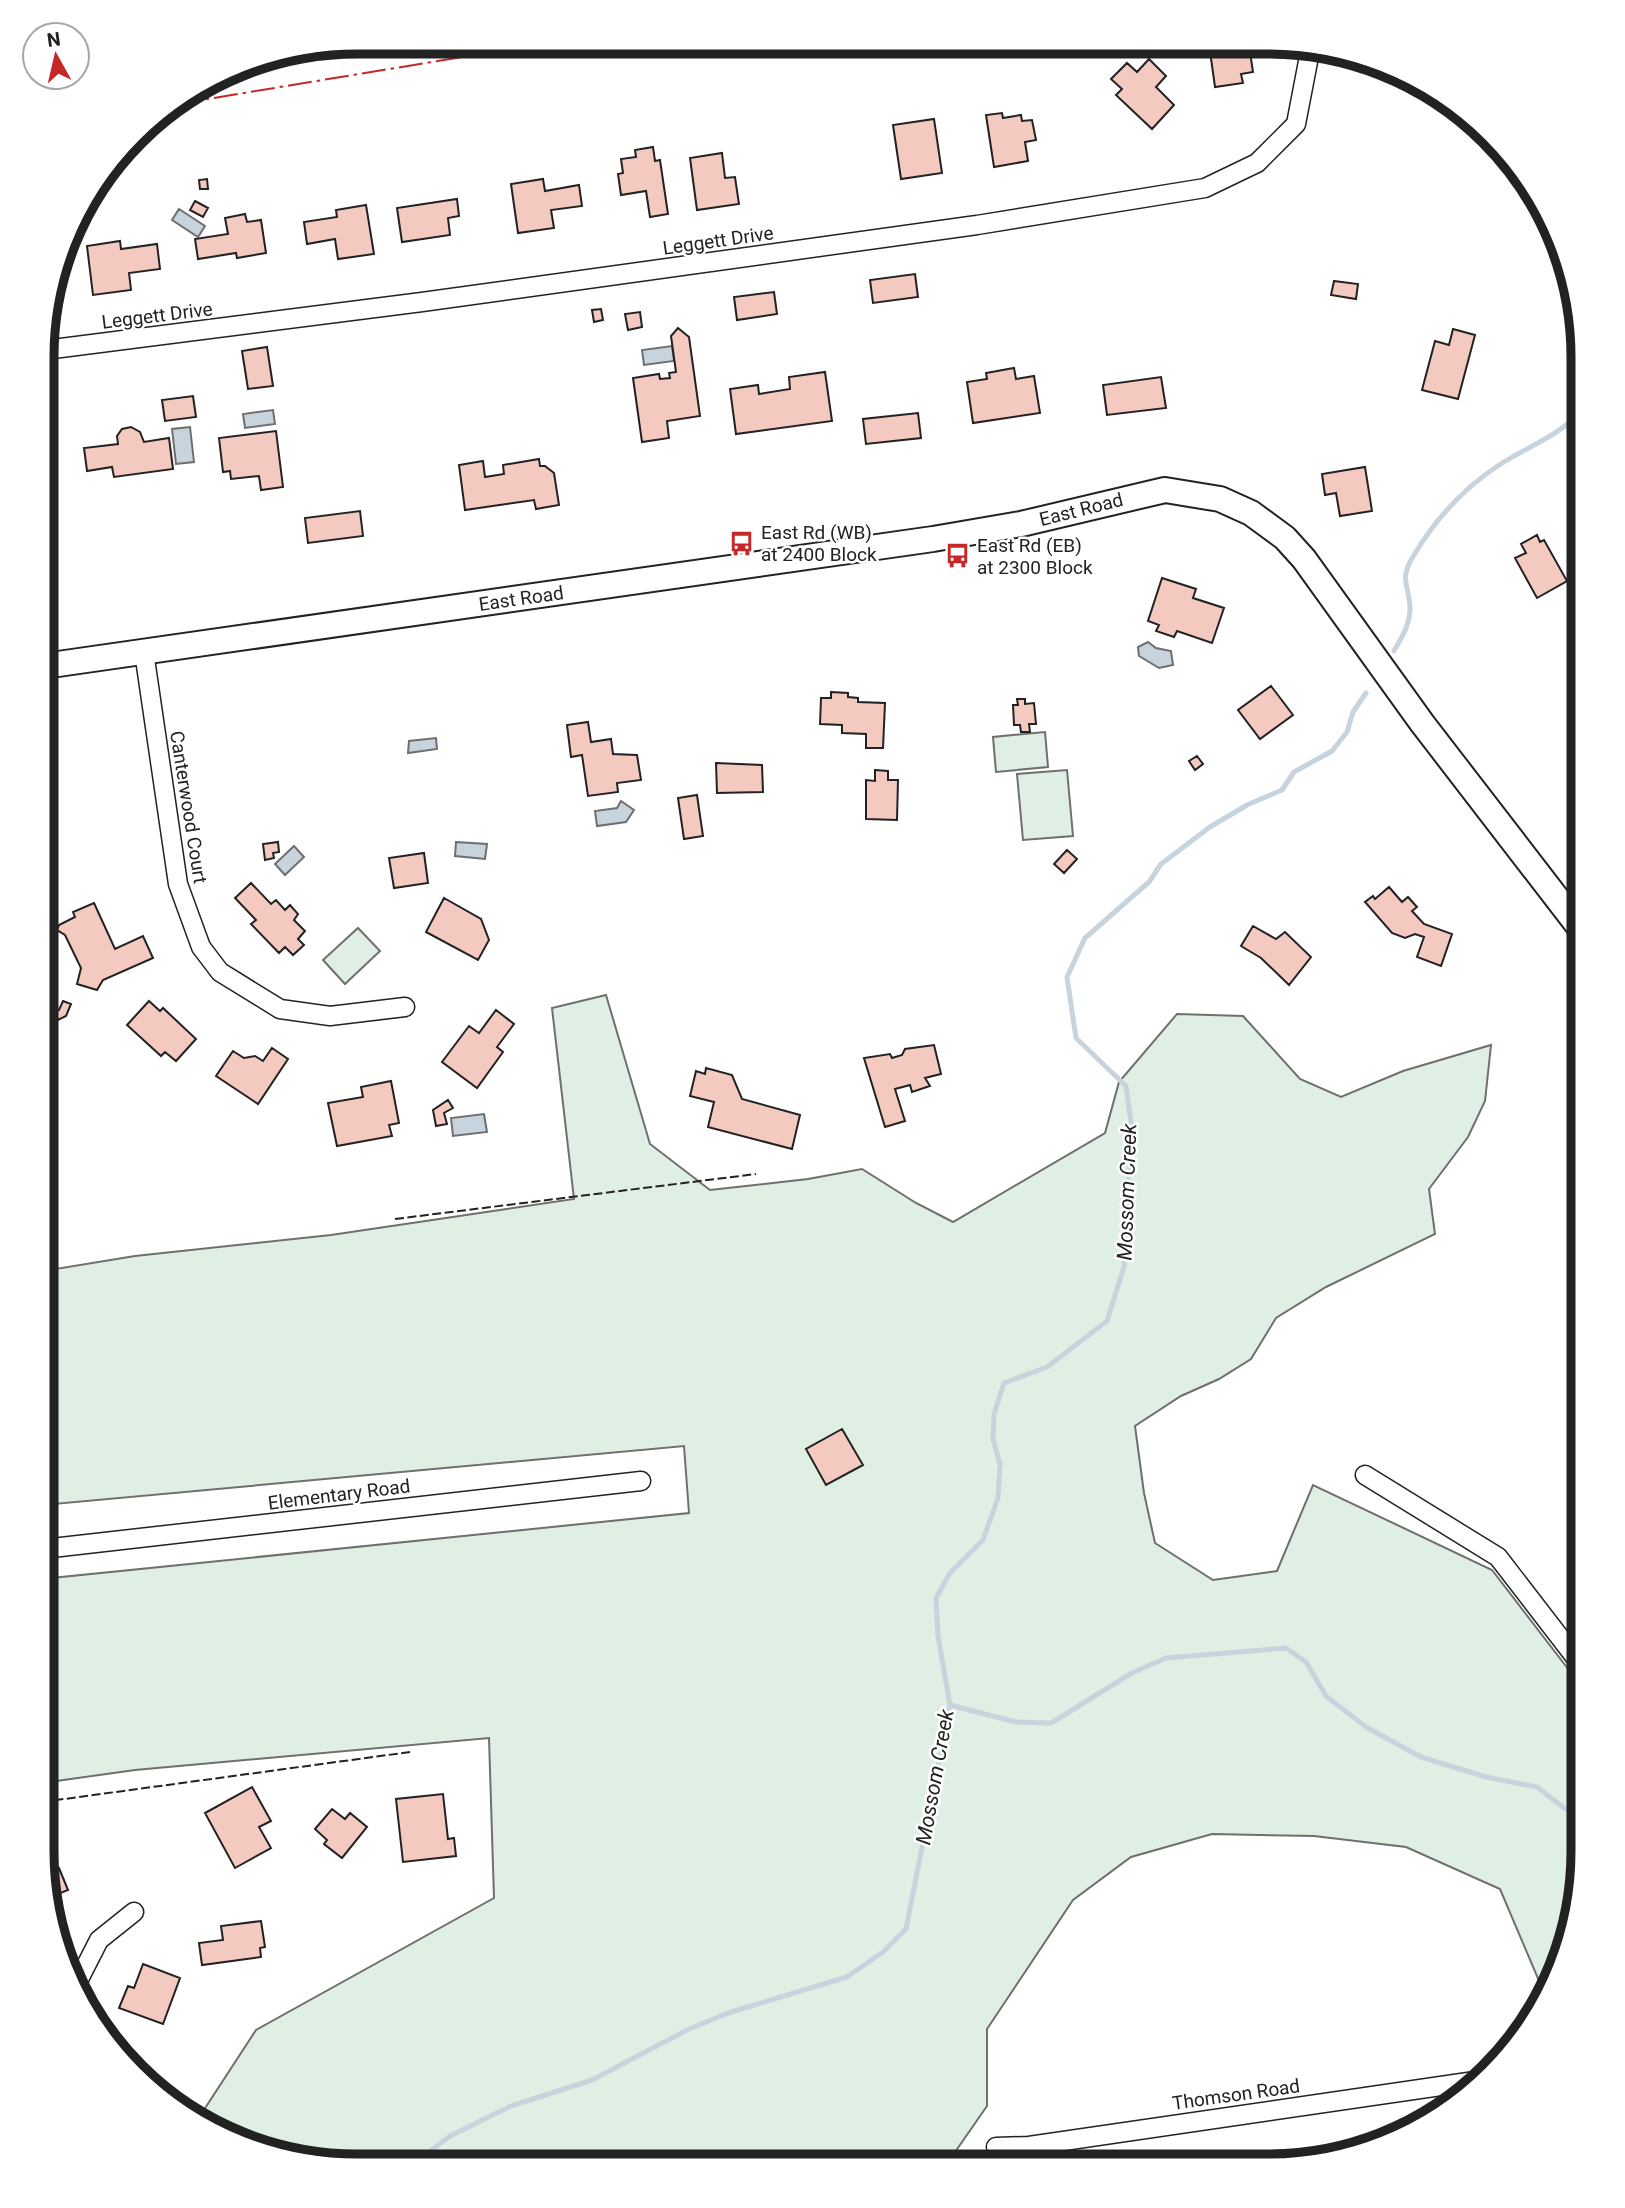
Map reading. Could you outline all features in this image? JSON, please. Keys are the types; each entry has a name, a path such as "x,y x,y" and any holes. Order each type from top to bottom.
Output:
{"main road":[{"name":"East Road","path":"54,665 933,539 1021,524 1124,497 1165,490 1191,492 1220,499 1251,513 1295,548 1422,723 1571,916"}],"street":[{"name":"Leggett Drive","path":"54,350 410,304 977,225 1205,188 1257,163 1296,124 1309,57"},
{"name":"Canterwood Court","path":"144,652 178,884 201,947 220,972 280,1009 330,1016 405,1007"},
{"path":"1365,1475 1498,1557 1571,1652"},
{"name":"Elementary Road","path":"54,1548 640,1481"},
{"path":"81,1975 99,1940 134,1912"},
{"name":"Thomson Road","path":"996,2147 1056,2142 1461,2083"},
{"path":"1056,2142 1058,2154"}],"green space":[{"path":"1045,732 1048,767 996,772 993,737"},
{"path":"1067,770 1073,836 1023,840 1017,774"},
{"path":"358,928 380,951 345,984 323,960"},
{"path":"606,995 650,1144 710,1190 808,1179 862,1169 916,1203 953,1222 1105,1133 1119,1082 1177,1014 1243,1016 1300,1079 1341,1097 1403,1071 1491,1045 1485,1101 1468,1137 1429,1189 1435,1234 1326,1287 1276,1318 1251,1359 1219,1379 1181,1396 1135,1426 1144,1493 1155,1543 1213,1580 1277,1571 1313,1485 1492,1570 1571,1673 1571,1850 1568,1890 1555,1948 1540,1983 1500,1889 1406,1847 1314,1836 1212,1834 1131,1857 1073,1900 987,2029 987,2106 954,2154 338,2153 298,2148 260,2138 203,2111 256,2030 494,1898 489,1738 135,1770 54,1781 54,1578 689,1513 684,1446 54,1504 54,1269 135,1256 331,1235 574,1199 552,1008"}],"shaded area":[{"path":"179,209 205,226 198,237 172,220"},
{"path":"672,346 674,361 644,365 642,350"},
{"path":"273,410 275,424 245,428 243,414"},
{"path":"190,427 194,462 176,464 172,429"},
{"path":"1148,642 1156,648 1171,651 1173,665 1159,668 1139,656 1138,647"},
{"path":"436,738 437,749 408,753 409,741"},
{"path":"621,801 634,810 626,822 597,826 595,811 617,808"},
{"path":"456,842 487,844 485,859 455,856"},
{"path":"294,846 304,857 285,875 275,864"},
{"path":"484,1114 487,1132 453,1136 451,1118"}],"building":[{"path":"1210,54 1250,54 1253,72 1241,74 1243,83 1215,87"},
{"path":"1149,59 1166,76 1156,87 1174,105 1152,129 1116,95 1122,89 1111,79 1127,63 1137,72"},
{"path":"1002,113 1003,118 1021,115 1022,121 1032,120 1036,140 1025,142 1028,161 994,167 986,115"},
{"path":"934,119 942,173 901,179 893,125"},
{"path":"653,147 655,161 660,160 668,214 650,217 646,191 621,195 618,174 623,173 621,159 636,157 635,150"},
{"path":"722,153 725,178 735,177 739,204 697,210 690,158"},
{"path":"207,179 208,189 200,189 199,180"},
{"path":"543,179 545,191 579,185 582,206 551,210 554,228 518,233 511,184"},
{"path":"457,199 459,216 448,218 450,235 402,242 397,208"},
{"path":"195,201 208,208 203,217 190,210"},
{"path":"366,205 374,254 338,259 335,239 307,244 304,222 337,217 336,210"},
{"path":"245,214 247,222 261,220 266,253 237,258 236,253 198,259 195,239 228,234 225,218"},
{"path":"120,241 121,249 157,244 160,269 129,273 131,290 93,295 87,246"},
{"path":"915,274 918,297 873,303 870,280"},
{"path":"1334,281 1358,284 1356,299 1331,295"},
{"path":"774,292 777,314 737,320 734,297"},
{"path":"601,309 603,320 594,322 592,310"},
{"path":"640,312 642,327 628,330 625,314"},
{"path":"678,328 689,337 700,416 667,421 669,438 642,442 633,378 659,374 660,379 670,378 669,373 676,372 671,336"},
{"path":"1453,329 1475,335 1458,399 1422,390 1435,341 1449,345"},
{"path":"267,347 273,386 248,389 242,351"},
{"path":"1014,368 1016,379 1034,376 1040,413 973,423 967,382 987,379 986,373"},
{"path":"825,372 832,421 736,434 730,389 758,385 759,394 790,389 789,377"},
{"path":"1161,377 1166,408 1107,415 1103,385"},
{"path":"193,396 196,417 165,421 162,400"},
{"path":"918,413 921,438 866,444 863,419"},
{"path":"131,427 140,432 144,442 169,438 173,469 114,477 112,467 87,471 84,448 118,444 117,436 122,429"},
{"path":"276,431 283,487 261,490 259,476 231,479 230,471 223,472 219,438"},
{"path":"539,459 540,466 545,466 554,473 559,505 536,509 534,500 465,510 459,465 483,461 485,477 504,474 503,465"},
{"path":"1365,467 1372,511 1340,516 1336,493 1325,495 1322,474"},
{"path":"360,511 363,536 308,543 305,518"},
{"path":"1537,535 1540,542 1544,540 1567,581 1537,598 1515,558 1526,553 1521,544"},
{"path":"1162,578 1196,589 1193,598 1224,608 1212,643 1177,631 1174,637 1156,631 1159,625 1148,621"},
{"path":"1271,686 1293,715 1260,739 1238,710"},
{"path":"831,692 848,693 848,697 858,698 858,702 885,703 883,748 866,748 866,734 842,733 842,725 820,724 821,698 831,698"},
{"path":"1017,699 1025,699 1025,704 1034,703 1036,724 1029,724 1030,732 1021,732 1020,725 1014,725 1013,705 1018,705"},
{"path":"588,722 591,742 611,739 613,754 637,755 641,780 617,783 618,792 588,796 582,755 571,757 567,725"},
{"path":"1197,756 1203,764 1195,770 1189,761"},
{"path":"716,763 762,765 763,792 717,793"},
{"path":"875,770 888,771 888,780 898,780 897,820 866,819 866,780 875,781"},
{"path":"697,795 703,836 684,839 678,798"},
{"path":"278,842 279,852 273,853 274,858 265,860 263,844"},
{"path":"1067,850 1077,859 1064,873 1054,864"},
{"path":"424,853 428,883 394,888 389,858"},
{"path":"251,883 271,904 276,900 285,910 290,905 298,914 294,920 305,931 298,939 304,945 293,955 285,947 279,953 251,924 256,920 235,898"},
{"path":"1389,887 1402,902 1408,897 1417,907 1412,911 1424,924 1452,934 1441,966 1417,957 1424,937 1415,934 1405,938 1392,933 1365,902 1373,896 1375,899"},
{"path":"444,898 481,919 489,940 478,960 426,932"},
{"path":"94,903 115,949 143,936 153,958 103,980 97,990 77,984 81,968 65,935 57,930 59,925 75,917 73,912"},
{"path":"1253,926 1276,939 1285,932 1311,957 1289,985 1261,958 1241,946"},
{"path":"63,1001 71,1004 66,1016 58,1020 54,1012 59,1010"},
{"path":"149,1001 160,1011 163,1008 196,1039 176,1061 165,1052 161,1056 127,1025"},
{"path":"496,1010 514,1024 497,1047 503,1052 477,1088 442,1062 469,1026 479,1033"},
{"path":"934,1045 941,1074 925,1078 930,1086 912,1092 910,1085 895,1089 905,1121 885,1127 864,1058 890,1054 892,1058 902,1055 905,1049"},
{"path":"272,1048 288,1059 258,1104 216,1076 233,1051 244,1058 255,1056 263,1061"},
{"path":"706,1068 732,1075 742,1099 800,1115 792,1149 708,1127 714,1102 690,1096 696,1071 705,1074"},
{"path":"391,1081 399,1123 389,1125 392,1136 337,1146 328,1103 363,1097 361,1087"},
{"path":"448,1100 453,1108 444,1113 447,1124 436,1126 433,1110"},
{"path":"842,1429 863,1465 826,1485 806,1449"},
{"path":"252,1787 271,1821 259,1827 271,1848 235,1868 205,1813"},
{"path":"443,1794 448,1839 454,1838 456,1856 403,1862 396,1799"},
{"path":"332,1809 345,1819 350,1813 367,1827 342,1858 324,1844 327,1840 315,1829"},
{"path":"59,1868 68,1890 58,1894 57,1890 55,1869"},
{"path":"261,1921 265,1947 260,1948 261,1957 202,1965 199,1943 223,1940 221,1926"},
{"path":"143,1964 180,1978 163,2024 119,2008 128,1986 134,1988"}],"waterway":[{"name":"Mossom Creek","path":"1394,651 1409,617 1406,571 1431,529 1451,505 1486,474 1571,421"},
{"name":"Mossom Creek","path":"426,2154 450,2136 511,2106 592,2080 687,2030 728,2013 847,1977 883,1952 906,1929 950,1705 938,1636 936,1598 950,1573 983,1540 998,1498 1000,1464 993,1439 994,1414 1004,1383 1047,1367 1107,1321 1124,1267 1131,1123 1126,1086 1076,1038 1067,977 1085,938 1149,882 1161,864 1210,827 1247,805 1282,790 1294,772 1332,751 1347,732 1353,712 1366,693"},
{"path":"950,1705 1016,1722 1051,1723 1132,1673 1166,1658 1286,1648 1306,1662 1326,1696 1366,1727 1421,1757 1486,1777 1537,1787 1571,1811"}],"fence":[{"path":"395,1219 756,1174"},
{"path":"54,1800 410,1752"}],"power":[{"path":"196,101 480,54"}],"place":[{"name":"East Rd (WB) at 2400 Block","path":"741,543"},
{"name":"East Rd (EB) at 2300 Block","path":"957,556"}]}
